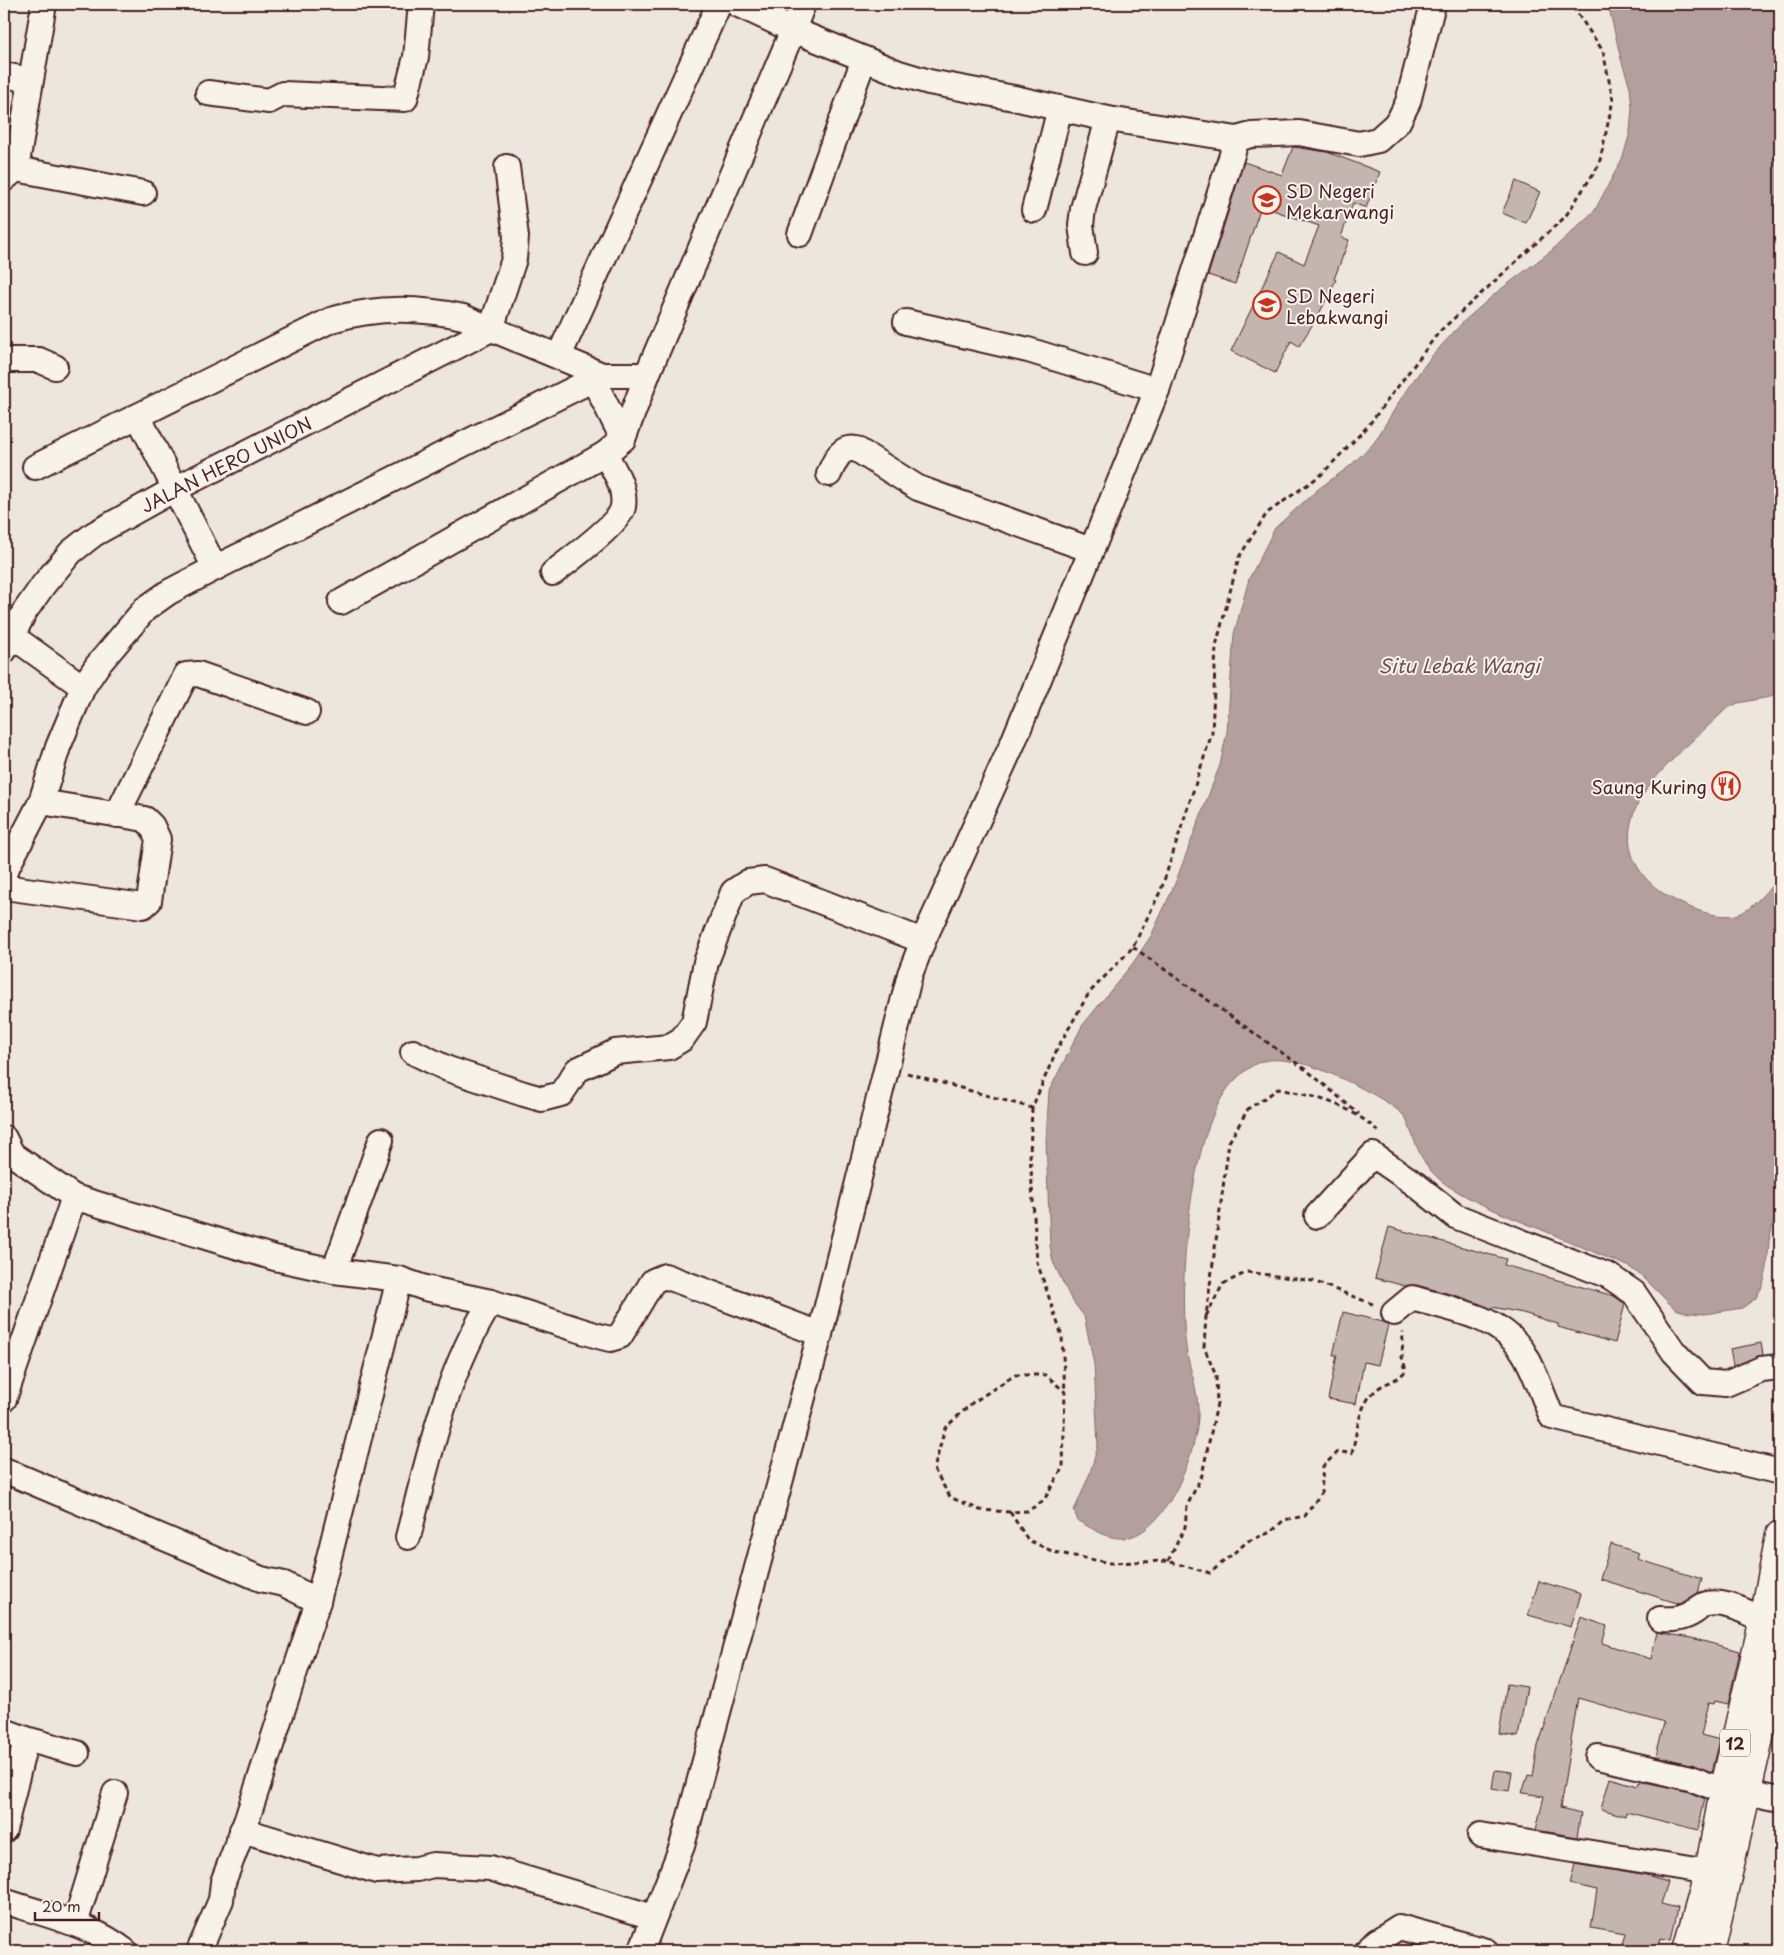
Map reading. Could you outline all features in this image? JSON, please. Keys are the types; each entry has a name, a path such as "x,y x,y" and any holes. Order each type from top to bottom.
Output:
{"highway":[{"name":"12","path":"1710,1951 1764,1619 1779,1543"},
{"name":"12","path":"1687,1951 1708,1872 1780,1647"}],"street":[{"path":"44,4 10,174 142,193"},
{"path":"208,93 269,101 283,94 405,99 416,57 421,4"},
{"path":"559,356 719,4"},
{"path":"737,4 793,30 864,59 899,73 929,82 1108,119 1237,138 1251,135 1299,133 1359,144 1378,140 1398,122 1408,102 1433,4"},
{"path":"341,602 604,454 624,439 647,375 803,4"},
{"path":"800,234 864,59"},
{"path":"4,75 30,80"},
{"path":"1034,210 1060,108"},
{"path":"1085,253 1081,225 1083,208 1108,119"},
{"path":"641,1951 682,1846 820,1334 910,974 923,941 1012,745 1157,390 1237,138"},
{"path":"491,329 514,259 516,236 507,167"},
{"path":"35,467 331,320 351,314 400,309 441,312 463,317 559,356 598,377 624,439"},
{"path":"906,322 1028,350 1157,390"},
{"name":"JALAN HERO UNION","path":"8,643 25,610 72,552 94,534 175,489 491,329"},
{"path":"4,360 38,360 55,367"},
{"path":"4,873 41,802 58,747 83,687 97,666 145,610 169,592 215,568 598,377 647,375"},
{"path":"138,416 215,568"},
{"path":"829,474 843,450 849,448 856,450 918,488 1091,550"},
{"path":"553,573 591,544 622,510 623,494 618,476 604,454"},
{"path":"8,643 83,687"},
{"path":"117,815 186,675 198,674 307,712"},
{"path":"4,887 143,906 149,901 158,839 152,826 145,818 41,802"},
{"path":"413,1052 448,1068 542,1099 561,1094 577,1070 615,1052 669,1048 682,1039 694,1022 706,962 733,892 748,882 765,880 923,941"},
{"path":"4,1138 12,1154 74,1197 275,1258 334,1270 399,1279 425,1288 491,1302 610,1339 620,1336 652,1281 666,1276 820,1334"},
{"path":"334,1270 381,1140"},
{"path":"1317,1216 1373,1155 1415,1184 1455,1216 1609,1276 1634,1293 1674,1352 1703,1382 1726,1384 1761,1369 1780,1367"},
{"path":"4,1399 74,1197"},
{"path":"199,1951 221,1900 223,1882 318,1601 399,1279"},
{"path":"1394,1313 1412,1298 1469,1315 1503,1330 1512,1338 1526,1357 1552,1417 1780,1472"},
{"path":"408,1537 441,1413 462,1357 491,1302"},
{"path":"4,1470 261,1579 284,1584 318,1601"},
{"path":"1660,1619 1674,1620 1692,1613 1705,1605 1712,1604 1727,1606 1764,1619"},
{"path":"4,1830 15,1735 77,1753"},
{"path":"1598,1756 1735,1791 1780,1799"},
{"path":"75,1924 114,1793"},
{"path":"242,1830 377,1871 417,1869 433,1865 490,1868 653,1917"},
{"path":"1480,1835 1708,1872"},
{"path":"4,1901 75,1924 111,1940 125,1951"},
{"path":"1367,1951 1376,1941 1399,1927 1487,1951"}],"path":[{"path":"1066,1392 1046,1375 1015,1375 972,1402 945,1428 934,1469 950,1498 980,1510 1028,1511 1044,1500 1063,1467 1066,1392 1062,1336 1038,1262 1030,1154 1032,1108 1057,1049 1089,993 1133,947 1162,890 1212,733 1216,646 1239,557 1267,513 1321,475 1368,426 1438,332 1565,217 1599,166 1613,100 1603,51 1571,4"},
{"path":"1133,947 1308,1072 1381,1134"},
{"path":"887,1068 1032,1108"},
{"path":"1167,1561 1185,1527 1187,1506 1202,1475 1217,1404 1216,1376 1204,1346 1206,1316 1229,1142 1248,1110 1278,1089 1313,1096 1363,1117"},
{"path":"1010,1512 1028,1540 1054,1552 1110,1563 1167,1561 1210,1573 1248,1540 1271,1532 1284,1520 1305,1516 1321,1493 1323,1466 1338,1452 1352,1453 1359,1426 1361,1408 1380,1388 1400,1378 1406,1370 1402,1357 1405,1335 1394,1313 1314,1281 1247,1272 1224,1284 1206,1316"}],"water":[{"name":"Situ Lebak Wangi","path":"1608,4 1780,4 1780,695 1738,703 1726,709 1662,770 1642,797 1630,826 1632,855 1638,868 1658,889 1671,898 1697,910 1723,916 1736,915 1749,909 1780,880 1780,1190 1769,1241 1767,1268 1763,1285 1755,1299 1742,1308 1705,1314 1689,1313 1675,1309 1644,1278 1628,1266 1498,1212 1461,1194 1443,1182 1426,1164 1404,1116 1386,1102 1341,1078 1314,1067 1284,1060 1259,1062 1247,1069 1234,1081 1219,1102 1207,1131 1191,1203 1186,1241 1184,1311 1186,1348 1198,1408 1192,1451 1176,1490 1166,1507 1153,1522 1140,1533 1125,1538 1112,1537 1078,1521 1074,1511 1090,1473 1098,1446 1094,1364 1084,1316 1071,1299 1053,1262 1050,1245 1046,1140 1049,1091 1082,1026 1133,963 1151,936 1174,886 1220,765 1227,732 1234,634 1249,579 1275,528 1317,490 1350,466 1374,443 1407,389 1431,357 1463,322 1496,293 1551,251 1595,210 1623,157 1630,132 1632,107 1630,87 1621,59"}],"building":[{"path":"1293,147 1327,152 1380,172 1366,208 1353,203 1341,237 1349,240 1334,279 1336,280 1318,316 1299,346 1291,341 1275,373 1231,351 1279,252 1304,264 1319,226 1261,206 1235,284 1208,275 1244,162 1282,175"},
{"path":"1516,181 1540,192 1526,223 1502,213"},
{"path":"1389,1227 1506,1259 1504,1265 1614,1296 1625,1304 1615,1343 1558,1327 1558,1324 1523,1313 1492,1307 1492,1309 1461,1297 1416,1285 1405,1286 1375,1278"},
{"path":"1343,1312 1388,1325 1378,1365 1364,1362 1356,1404 1328,1399 1337,1355 1333,1355"},
{"path":"1761,1343 1763,1355 1733,1366 1730,1349"},
{"path":"1611,1544 1639,1553 1637,1559 1702,1579 1698,1593 1680,1604 1600,1579"},
{"path":"1539,1581 1581,1594 1571,1627 1528,1615"},
{"path":"1581,1617 1607,1626 1602,1643 1651,1659 1657,1632 1691,1638 1740,1651 1728,1704 1715,1701 1714,1704 1709,1703 1701,1735 1720,1740 1712,1772 1693,1765 1656,1756 1664,1723 1578,1698 1560,1808 1581,1813 1577,1837 1536,1830 1544,1796 1522,1793 1528,1775 1533,1776 1538,1746"},
{"path":"1507,1684 1527,1687 1518,1737 1499,1734"},
{"path":"1495,1770 1512,1772 1509,1791 1492,1788"},
{"path":"1610,1778 1638,1786 1639,1782 1649,1783 1686,1791 1705,1799 1698,1830 1626,1812 1625,1816 1601,1809"},
{"path":"1575,1864 1642,1875 1668,1882 1661,1904 1678,1908 1671,1941 1660,1939 1657,1951 1632,1951 1621,1948 1625,1934 1591,1928 1597,1890 1570,1884"}],"place":[{"name":"SD Negeri Mekarwangi","path":"1267,200"},
{"name":"SD Negeri Lebakwangi","path":"1267,305"},
{"name":"Saung Kuring","path":"1726,786"}]}
